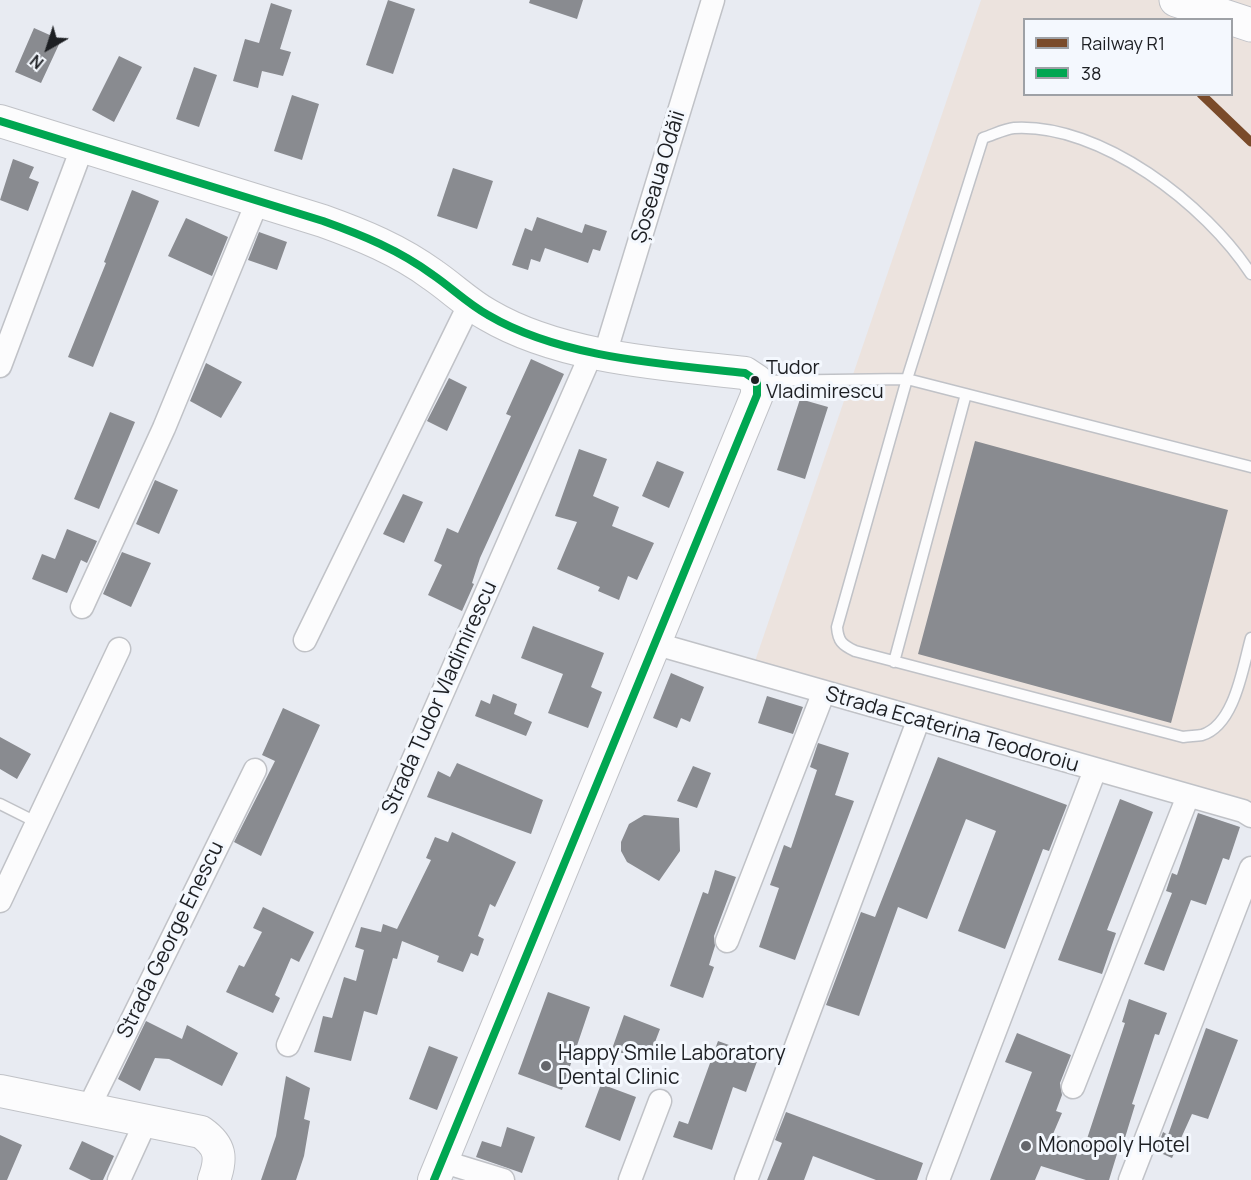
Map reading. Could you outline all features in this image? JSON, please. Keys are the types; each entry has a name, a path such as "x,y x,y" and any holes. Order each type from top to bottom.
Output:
{"main road":[{"path":"1176,0 1230,18"},
{"path":"1233,19 1251,25"}],"street":[{"name":"Șoseaua Odăii","path":"599,353 713,0"},
{"path":"0,121 82,148 258,200 368,237 434,275 489,316 518,329 599,353 745,373 757,381 757,395 652,643 437,1170 503,1180"},
{"path":"0,366 82,148"},
{"path":"82,607 164,428 258,200"},
{"path":"305,640 470,303"},
{"name":"Strada Tudor Vladimirescu","path":"288,1045 599,353"},
{"name":"Strada Ecaterina Teodoroiu","path":"652,643 1251,816"},
{"path":"0,901 119,650"},
{"path":"727,940 823,694"},
{"path":"746,1180 918,721"},
{"name":"Strada George Enescu","path":"88,1109 255,770"},
{"path":"938,1180 1095,770"},
{"path":"1072,1087 1188,796"},
{"path":"1130,1180 1251,868"},
{"path":"0,1090 201,1132 219,1149 220,1162 214,1180"},
{"path":"630,1180 660,1101"},
{"path":"119,1180 146,1122"}],"lane":[{"path":"1251,274 1233,245 1173,190 1114,151 1055,132 1013,128 983,138 907,379 837,627 838,638 843,645 894,662 1183,737 1203,735 1220,723 1233,703 1251,638"},
{"path":"757,381 907,379 1251,467"},
{"path":"894,662 966,394"},
{"path":"0,804 38,823"}],"shaded area":[{"path":"981,0 1251,0 1251,802 752,670"}],"building":[{"path":"388,0 415,9 393,74 366,65"},
{"path":"530,0 583,0 577,19 529,3"},
{"path":"271,3 292,10 280,49 291,52 283,76 262,71 258,88 233,81 245,39 259,43"},
{"path":"34,28 61,40 41,83 15,72"},
{"path":"119,56 142,67 114,122 92,110"},
{"path":"194,67 217,75 199,127 176,119"},
{"path":"292,95 319,104 302,160 274,151"},
{"path":"13,159 34,167 29,178 39,182 28,211 0,200"},
{"path":"453,168 493,181 477,229 437,216"},
{"path":"132,190 159,201 93,367 68,357 106,263 104,262"},
{"path":"537,217 582,233 585,224 607,231 600,251 593,249 588,263 545,248 540,262 531,259 528,270 512,265 525,228 532,231"},
{"path":"186,218 228,237 212,276 168,256"},
{"path":"259,232 287,242 277,270 248,260"},
{"path":"531,359 564,374 480,558 472,583 474,584 462,611 428,595 442,565 434,561 447,528 458,533 511,416 506,414"},
{"path":"206,363 242,382 221,418 190,401"},
{"path":"449,378 467,387 447,431 427,421"},
{"path":"800,399 828,407 805,479 777,470"},
{"path":"110,412 135,422 99,509 74,499"},
{"path":"975,441 1228,510 1171,723 918,654"},
{"path":"579,449 607,459 593,496 619,507 612,526 654,543 637,580 628,576 619,600 598,591 600,587 557,569 577,522 555,516"},
{"path":"657,461 684,472 669,508 642,496"},
{"path":"155,480 178,490 159,534 136,524"},
{"path":"403,494 423,502 404,543 383,534"},
{"path":"67,529 97,541 87,563 81,560 67,593 32,579 42,554 55,559"},
{"path":"122,552 151,563 131,607 103,594"},
{"path":"533,626 604,653 591,687 602,692 588,728 548,713 563,674 521,658"},
{"path":"671,673 704,687 690,722 681,718 677,728 653,718"},
{"path":"493,694 517,704 514,714 532,722 526,736 475,716 481,700 490,704"},
{"path":"767,696 803,707 793,734 758,723"},
{"path":"283,708 320,725 261,856 234,842 275,761 262,755"},
{"path":"0,737 31,754 17,779 0,769"},
{"path":"818,743 849,753 835,795 854,801 795,960 759,947 779,888 770,885 784,845 791,848 817,770 810,767"},
{"path":"938,757 1067,805 1049,851 1043,849 1005,949 958,931 996,831 966,819 927,919 898,907 859,1016 826,1005 861,912 875,917"},
{"path":"457,763 543,800 531,834 427,797 438,771 450,777"},
{"path":"693,766 711,773 697,808 677,801"},
{"path":"1120,799 1153,812 1107,930 1116,933 1102,974 1058,960"},
{"path":"1198,813 1240,827 1229,860 1223,858 1206,905 1191,900 1164,971 1144,964 1172,893 1166,891 1172,873 1177,875"},
{"path":"644,815 679,818 680,851 659,881 627,862 621,851 621,842 629,824"},
{"path":"452,832 516,862 495,907 490,904 478,936 484,939 478,956 471,953 463,972 437,962 439,956 402,941 397,959 393,958 377,1015 364,1011 351,1061 314,1052 323,1016 332,1018 344,977 356,981 364,950 355,947 361,927 381,932 383,924 397,929 431,860 426,858 435,837 448,842"},
{"path":"715,870 736,877 714,936 715,946 709,965 714,967 703,998 670,986 703,892 708,894"},
{"path":"263,907 314,932 299,962 291,958 275,995 280,998 273,1013 226,992 239,965 244,967 262,932 253,928"},
{"path":"548,992 590,1007 562,1090 518,1074"},
{"path":"1129,999 1167,1013 1159,1035 1155,1034 1132,1104 1135,1105 1124,1141 1121,1141 1109,1180 1086,1180 1041,1166 1035,1180 990,1180 1032,1072 1005,1062 1017,1033 1071,1055 1060,1083 1062,1095 1056,1111 1062,1113 1053,1134 1085,1145 1125,1023 1122,1022"},
{"path":"624,1015 660,1029 647,1063 612,1049"},
{"path":"146,1021 182,1039 187,1025 238,1053 222,1086 169,1059 155,1058 140,1091 118,1079"},
{"path":"1206,1028 1238,1040 1208,1119 1192,1114 1172,1158 1156,1151 1163,1132 1168,1135"},
{"path":"718,1041 759,1056 746,1092 733,1087 712,1150 673,1137 679,1121 688,1124"},
{"path":"429,1046 458,1057 437,1110 409,1099"},
{"path":"286,1076 310,1088 304,1119 310,1121 304,1156 296,1180 261,1180 276,1136"},
{"path":"601,1084 636,1097 620,1141 585,1127"},
{"path":"786,1112 923,1163 917,1180 876,1180 813,1156 804,1180 767,1180 782,1143 775,1140"},
{"path":"507,1127 535,1137 522,1173 476,1157 482,1141 501,1147"},
{"path":"0,1135 22,1145 7,1180 0,1180"},
{"path":"82,1141 114,1156 103,1180 91,1180 69,1169"}],"rail line":[{"name":"R1","path":"1203,96 1251,142"}],"transit line":[{"name":"38","path":"0,121 352,232 407,258 488,315 547,341 613,357 745,373 757,381 757,395 434,1180"}],"place":[{"name":"Tudor Vladimirescu","path":"755,380"},
{"name":"Happy Smile Laboratory Dental Clinic","path":"546,1066"},
{"name":"Monopoly Hotel","path":"1026,1146"}]}
